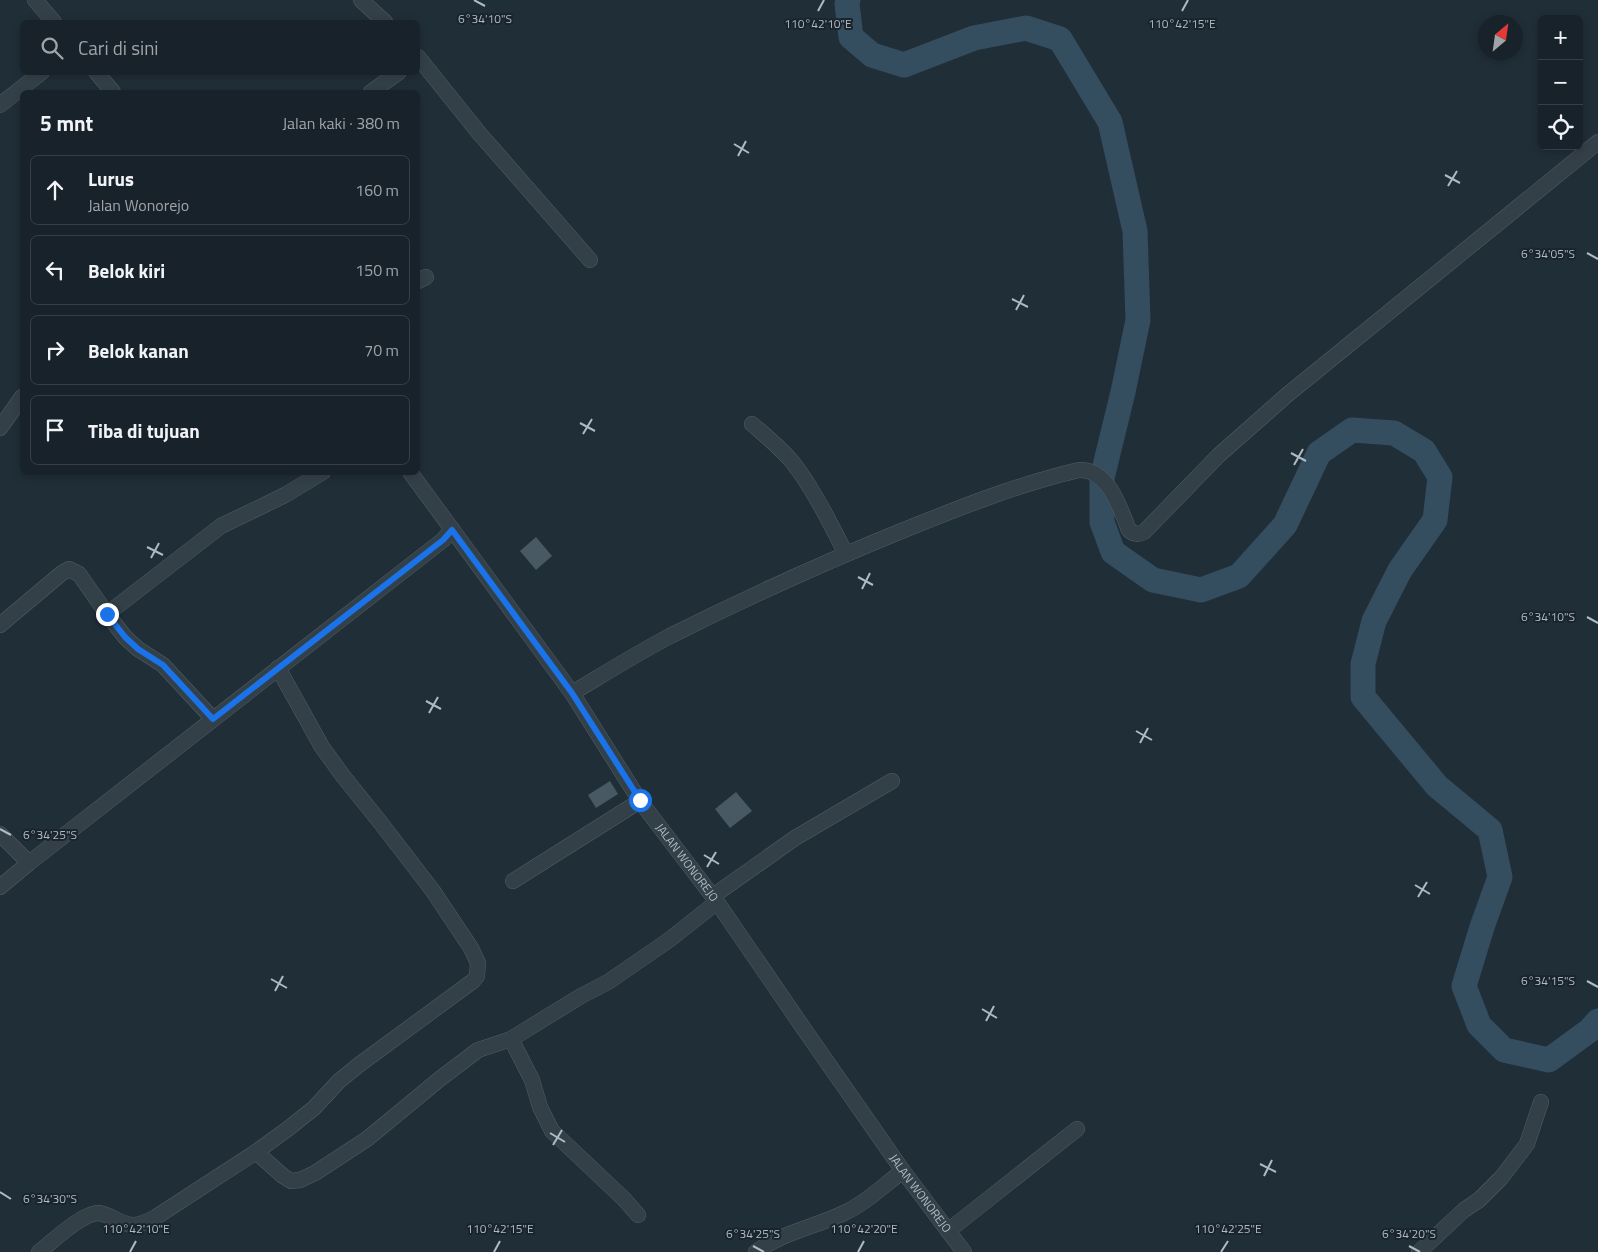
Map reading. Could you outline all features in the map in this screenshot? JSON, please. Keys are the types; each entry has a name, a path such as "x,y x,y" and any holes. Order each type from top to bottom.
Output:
{"street":[{"path":"35,0 52,20"},
{"path":"361,0 383,20"},
{"path":"420,60 590,260"},
{"path":"0,106 38,75"},
{"path":"99,75 111,90"},
{"path":"375,90 394,75"},
{"path":"572,693 668,637 846,554 942,515 1041,479 1085,469 1098,475 1114,493 1129,529 1135,534 1144,532 1219,455 1287,395 1598,142"},
{"path":"0,428 20,400"},
{"path":"752,424 780,448 793,463 819,502 846,554"},
{"path":"107,614 221,526 285,495 318,475"},
{"name":"JALAN WONOREJO","path":"412,475 572,693 640,800 715,899 903,1171 964,1252"},
{"path":"0,887 443,540 452,530"},
{"path":"0,625 69,569 79,574 125,637 138,649 163,665 213,719"},
{"path":"39,1252 81,1220 92,1214 100,1213 128,1226 141,1226 156,1217 256,1152 296,1123 314,1108 339,1081 473,981 477,976 478,963 471,948 433,891 342,776 322,747 278,668"},
{"path":"256,1152 291,1181 300,1180 315,1172 367,1139 478,1050 511,1039 581,996 608,982 669,940 715,899 795,838 892,781"},
{"path":"513,881 640,800"},
{"path":"0,834 29,863"},
{"path":"511,1039 532,1080 540,1107 552,1131 624,1199 638,1215"},
{"path":"1419,1252 1464,1210 1479,1200 1501,1178 1527,1144 1541,1102"},
{"path":"948,1231 1077,1129"},
{"path":"756,1252 774,1240 844,1213 865,1200 903,1171"}],"building":[{"path":"536,537 552,556 536,570 520,551"},
{"path":"610,781 618,794 596,808 588,795"},
{"path":"736,792 752,811 730,828 715,809"}],"waterway":[{"path":"848,0 851,37 872,55 904,65 974,38 1026,28 1060,39 1110,122 1135,231 1138,320 1102,478 1102,522 1113,552 1153,580 1201,590 1239,576 1285,525 1319,453 1352,430 1394,433 1424,451 1440,477 1435,520 1400,570 1374,621 1363,664 1363,697 1437,786 1490,830 1500,877 1464,986 1479,1025 1504,1050 1549,1060 1590,1030 1598,1021"}],"route":[{"path":"107,614 125,637 138,649 163,665 213,719 443,540 452,530 572,693 640,800"}]}
